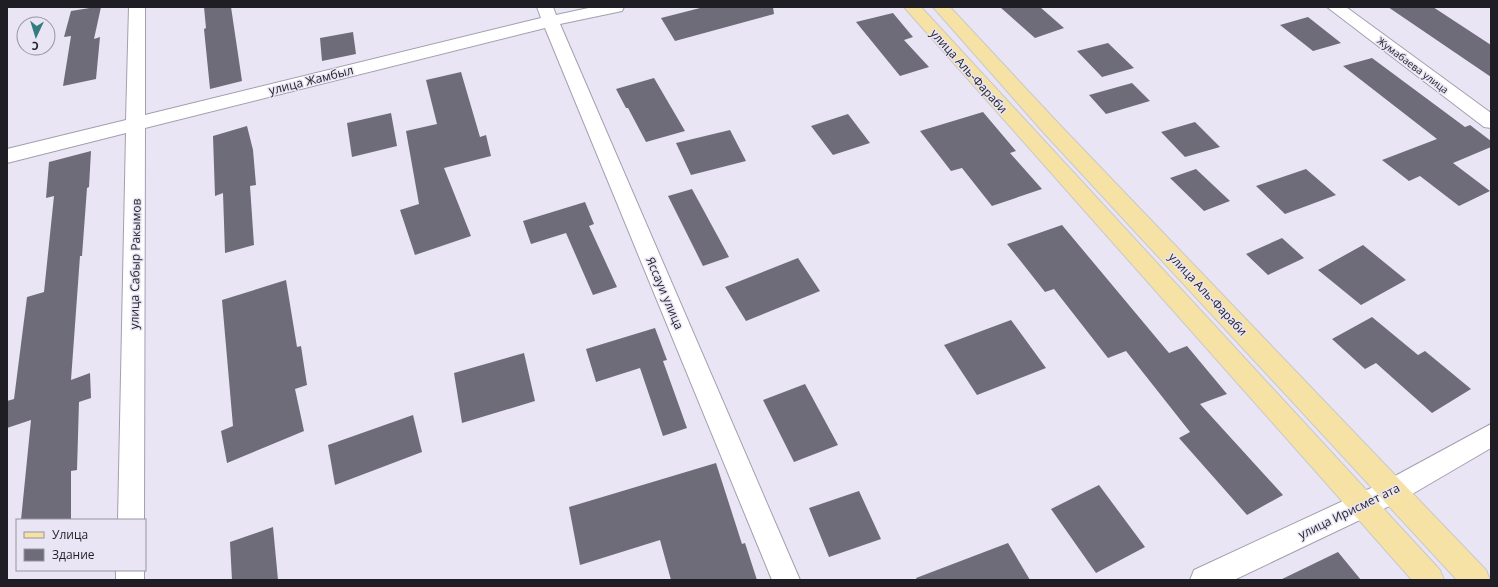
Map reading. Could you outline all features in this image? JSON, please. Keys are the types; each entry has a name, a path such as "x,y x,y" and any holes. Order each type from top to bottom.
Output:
{"main road":[{"name":"улица Аль-Фараби","path":"912,7 1430,580"},
{"name":"улица Аль-Фараби","path":"941,7 1056,134 1476,580"}],"street":[{"name":"улица Сабыр Ракымов","path":"131,519 137,124 137,7"},
{"name":"улица Жамбыл","path":"7,156 137,124 548,14 616,7"},
{"name":"Жумабаева улица","path":"1335,7 1491,122"},
{"name":"Яссауи улица","path":"548,14 786,580"},
{"name":"улица Ирисмет ата","path":"1204,580 1393,491 1491,435"}],"building":[{"path":"101,7 94,39 100,37 96,79 63,86 71,36 64,37 71,11"},
{"path":"204,7 231,7 242,81 210,89 204,29 206,28"},
{"path":"704,7 773,7 774,14 675,41 661,18"},
{"path":"1000,7 1040,7 1064,28 1035,38"},
{"path":"1388,7 1433,7 1491,45 1491,77"},
{"path":"893,13 913,37 904,40 929,67 900,76 856,22"},
{"path":"1308,17 1341,43 1313,51 1280,25"},
{"path":"353,32 356,54 322,61 320,38"},
{"path":"1108,43 1134,68 1102,77 1077,51"},
{"path":"1372,58 1465,127 1470,125 1491,141 1491,147 1453,163 1490,191 1459,206 1420,176 1409,181 1382,160 1437,139 1343,66"},
{"path":"461,72 480,137 486,135 491,156 444,168 471,236 415,255 400,210 419,204 406,131 437,124 426,80"},
{"path":"654,78 685,131 646,142 616,89"},
{"path":"1132,83 1150,101 1106,114 1089,95"},
{"path":"983,112 1016,151 1010,153 1042,189 992,206 962,168 951,171 920,131"},
{"path":"391,113 397,146 352,157 347,123"},
{"path":"848,114 870,143 833,155 811,126"},
{"path":"1195,122 1220,147 1185,157 1161,132"},
{"path":"247,126 253,150 256,185 250,186 254,245 225,253 223,193 215,196 213,136"},
{"path":"730,130 746,161 691,175 676,143"},
{"path":"91,151 82,256 80,256 71,380 90,373 91,398 79,402 77,470 71,471 71,519 21,519 31,420 7,428 7,401 14,399 27,297 44,292 54,196 46,198 49,162"},
{"path":"1196,169 1230,201 1204,211 1170,178"},
{"path":"1306,169 1336,195 1285,214 1256,186"},
{"path":"692,189 729,257 703,266 668,196"},
{"path":"585,202 594,224 589,226 617,287 593,295 566,233 531,244 523,221"},
{"path":"1062,225 1169,353 1187,346 1227,394 1200,404 1283,495 1247,515 1179,438 1190,432 1126,351 1108,358 1054,289 1045,292 1007,244"},
{"path":"1282,238 1304,258 1268,275 1246,254"},
{"path":"1363,245 1406,280 1361,305 1318,270"},
{"path":"798,258 820,291 746,321 725,287"},
{"path":"286,280 297,347 301,346 307,385 295,389 304,431 227,463 221,431 233,426 222,300"},
{"path":"1372,317 1418,355 1425,351 1471,389 1432,413 1376,363 1365,369 1332,339"},
{"path":"1011,320 1046,368 977,395 944,345"},
{"path":"655,328 667,360 663,361 687,428 663,436 640,368 596,382 586,349"},
{"path":"524,353 535,401 462,423 454,373"},
{"path":"805,384 838,445 794,462 763,400"},
{"path":"413,415 422,452 335,485 328,445"},
{"path":"716,463 742,544 745,543 757,580 671,580 660,540 580,565 569,507"},
{"path":"1099,485 1145,547 1096,573 1051,509"},
{"path":"859,491 881,539 829,557 809,508"},
{"path":"273,527 278,580 232,580 230,542"},
{"path":"1008,543 1030,580 917,580 916,578"},
{"path":"1338,552 1361,580 1280,580"}]}
